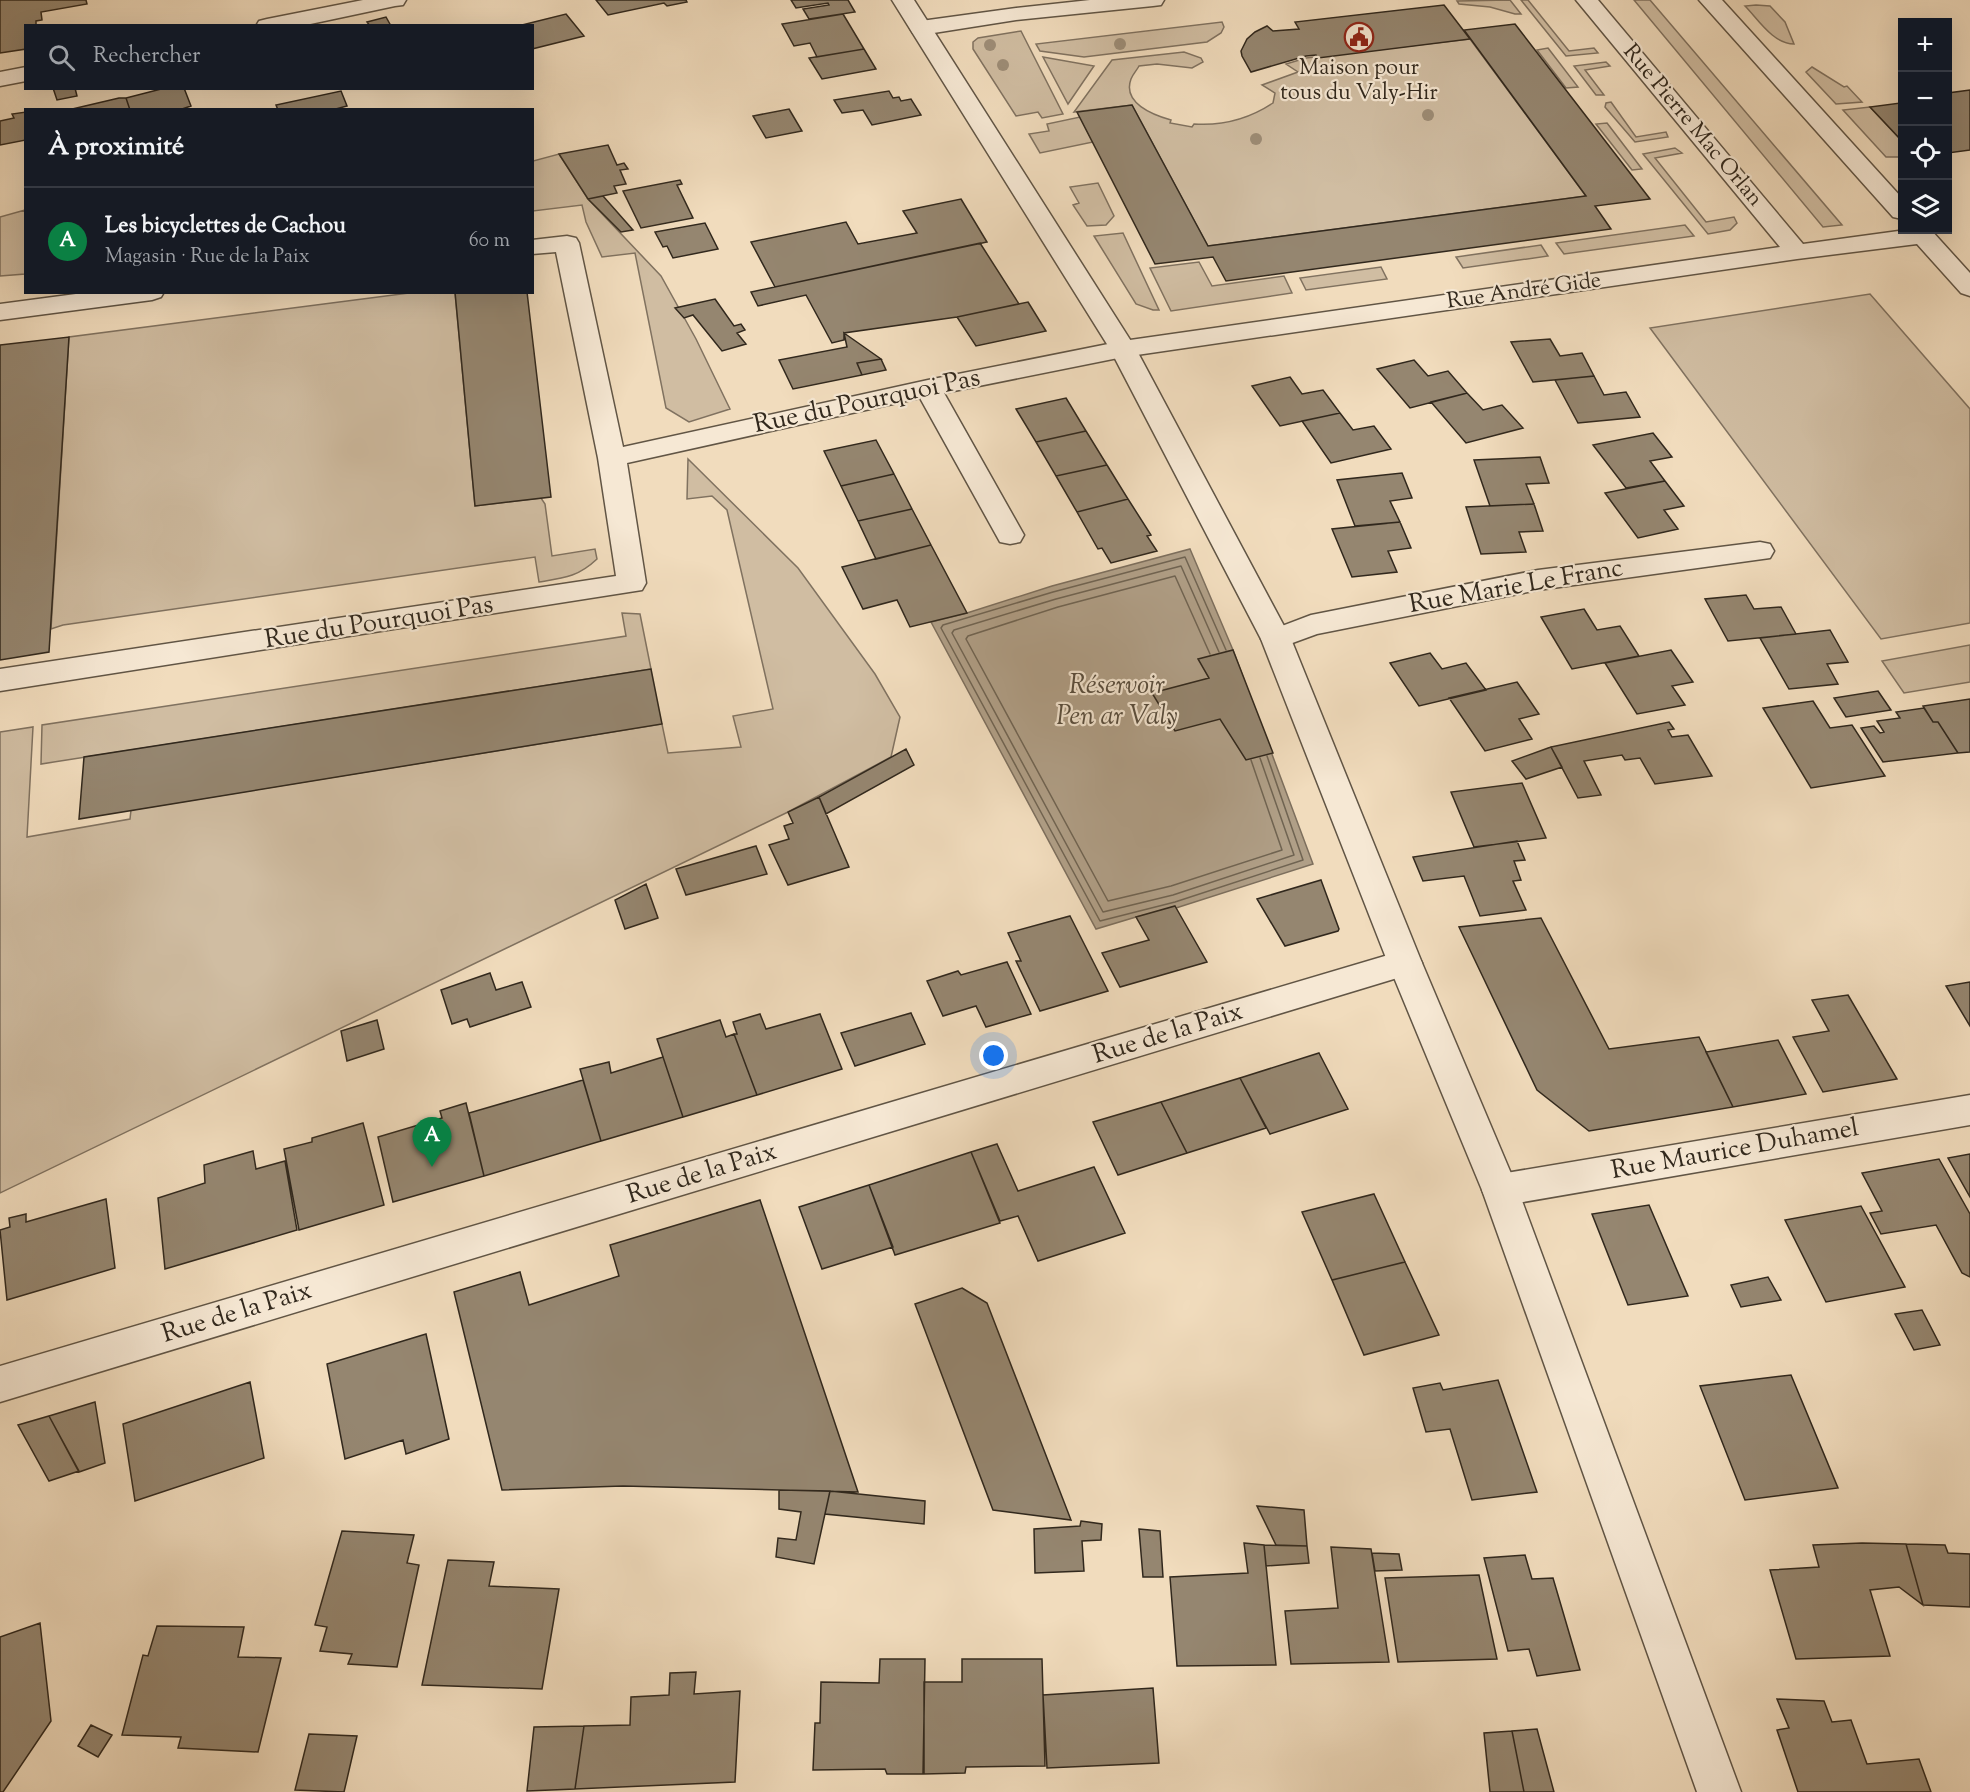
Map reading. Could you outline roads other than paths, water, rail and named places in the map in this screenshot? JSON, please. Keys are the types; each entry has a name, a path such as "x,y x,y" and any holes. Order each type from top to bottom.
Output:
{"street":[{"path":"277,24 395,0"},
{"path":"903,0 1123,349 1276,639 1404,963 1500,1190 1719,1792"},
{"path":"921,28 1016,14 1153,0"},
{"name":"Rue Pierre Mac Orlan","path":"1587,0 1797,252"},
{"path":"1710,0 1898,208"},
{"path":"0,79 24,74"},
{"name":"Rue André Gide","path":"1123,349 1915,234"},
{"path":"1923,234 1970,288"},
{"name":"Rue du Pourquoi Pas","path":"0,680 632,583 612,458 567,243 534,247"},
{"path":"0,312 137,294"},
{"name":"Rue du Pourquoi Pas","path":"612,458 928,388 1123,349"},
{"path":"928,388 1010,535"},
{"name":"Rue Marie Le Franc","path":"1276,639 1311,625 1538,580 1760,551"},
{"name":"Rue de la Paix","path":"0,1384 1404,963"},
{"name":"Rue Maurice Duhamel","path":"1500,1190 1970,1110"}],"water":[{"name":"Réservoir Pen ar Valy","path":"1190,549 1233,650 1313,864 1176,908 1096,929 931,622 1052,586"}],"place":[{"name":"Maison pour tous du Valy-Hir","path":"1359,37"},
{"name":"Les bicyclettes de Cachou","path":"432,1167"}]}
